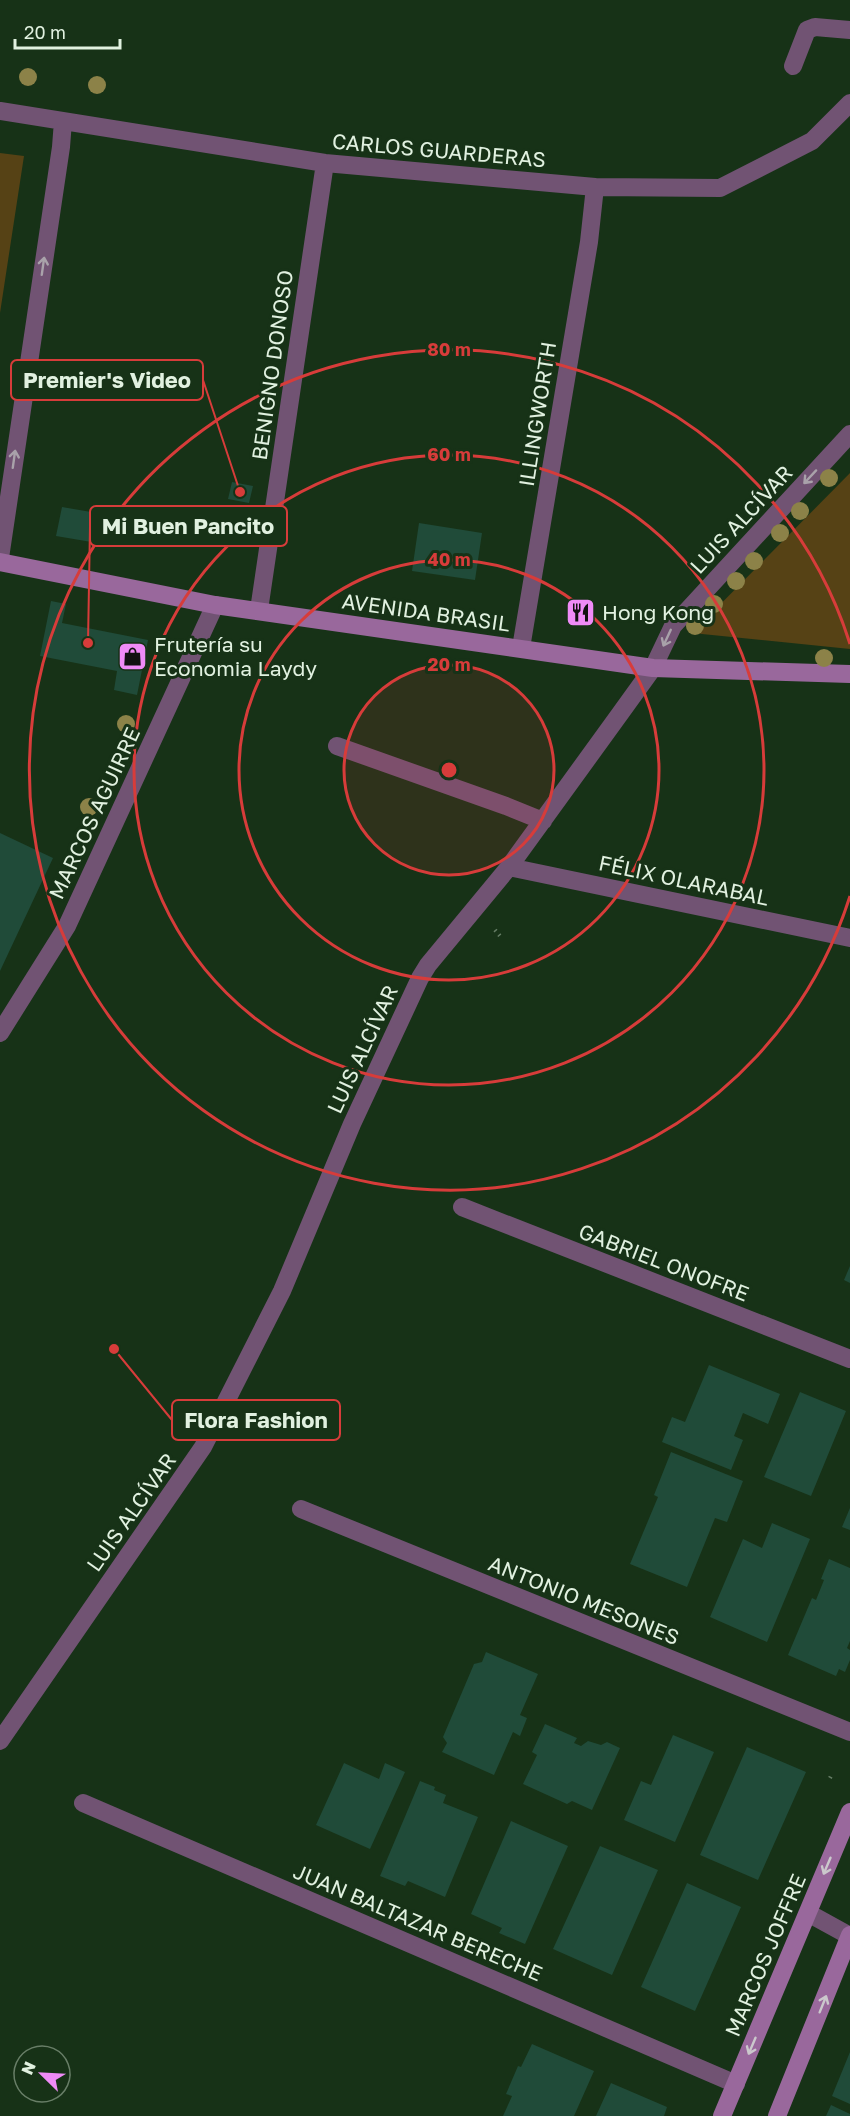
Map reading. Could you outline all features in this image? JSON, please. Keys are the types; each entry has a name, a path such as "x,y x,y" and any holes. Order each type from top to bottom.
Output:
{"street":[{"path":"793,66 807,30 815,27 850,30"},
{"name":"CARLOS GUARDERAS","path":"0,111 325,163 595,187 720,188 812,141 850,103"},
{"path":"0,560 63,121"},
{"name":"BENIGNO DONOSO","path":"259,610 325,163"},
{"name":"ILLINGWORTH","path":"521,648 589,242 595,187"},
{"name":"LUIS ALCÍVAR","path":"0,1741 203,1447 282,1292 352,1124 420,978 509,867 653,668 673,626 850,434"},
{"name":"AVENIDA BRASIL","path":"0,560 215,604 653,668 850,674"},
{"name":"MARCOS AGUIRRE","path":"0,1034 67,926 215,604"},
{"path":"337,746 543,821"},
{"name":"FÉLIX OLARABAL","path":"509,867 850,938"},
{"name":"GABRIEL ONOFRE","path":"462,1207 850,1359"},
{"name":"ANTONIO MESONES","path":"301,1509 850,1732"},
{"name":"JUAN BALTAZAR BERECHE","path":"83,1803 736,2084"},
{"name":"MARCOS JOFFRE","path":"722,2116 850,1812"},
{"path":"777,2116 850,1935 808,1913"}],"path":[{"path":"495,930 500,936"}],"shaded area":[{"path":"0,153 24,156 0,313"},
{"path":"850,473 850,649 692,633"}],"building":[{"path":"232,482 253,486 249,503 228,499"},
{"path":"62,507 126,518 121,547 56,536"},
{"path":"419,523 482,533 475,580 412,571"},
{"path":"51,601 66,604 62,623 148,640 137,695 114,690 117,671 40,656"},
{"path":"0,833 53,858 0,971"},
{"path":"850,1266 850,1283 844,1280"},
{"path":"709,1365 780,1394 768,1424 743,1413 734,1436 743,1440 731,1470 662,1442 672,1417 685,1422"},
{"path":"800,1392 846,1411 811,1496 764,1477"},
{"path":"671,1452 743,1481 727,1522 715,1518 687,1587 630,1564 658,1497 654,1495"},
{"path":"850,1508 850,1530 842,1527"},
{"path":"772,1523 810,1539 767,1642 710,1617 743,1539 762,1548"},
{"path":"829,1559 850,1568 850,1641 847,1648 850,1650 850,1660 845,1672 839,1669 836,1676 788,1655 812,1598 816,1600"},
{"path":"486,1652 538,1674 520,1715 527,1718 520,1736 513,1732 494,1775 442,1752 447,1743 443,1737 474,1664 482,1662"},
{"path":"545,1724 577,1738 574,1743 581,1746 588,1741 601,1745 607,1742 620,1748 592,1810 572,1801 567,1804 523,1784 537,1755 532,1752"},
{"path":"673,1735 714,1752 675,1842 624,1820 641,1781 651,1785"},
{"path":"747,1747 806,1772 758,1880 700,1855"},
{"path":"344,1763 379,1779 385,1763 405,1772 370,1849 316,1825"},
{"path":"420,1781 435,1787 434,1790 446,1795 443,1803 478,1817 445,1897 408,1881 405,1886 380,1876"},
{"path":"511,1821 568,1846 525,1944 499,1933 502,1928 471,1914"},
{"path":"600,1846 658,1870 612,1975 553,1949"},
{"path":"687,1883 741,1907 695,2011 641,1987"},
{"path":"532,2044 594,2071 574,2116 503,2116 512,2096 506,2094 518,2066 521,2067"},
{"path":"850,2052 850,2104 832,2096"},
{"path":"611,2083 667,2107 664,2116 596,2116"},
{"path":"831,2105 850,2114 850,2116 826,2116"}],"place":[{"name":"Premier's Video","path":"240,492"},
{"name":"Hong Kong","path":"581,612"},
{"name":"Mi Buen Pancito","path":"88,643"},
{"name":"Frutería su Economia Laydy","path":"133,656"},
{"name":"Flora Fashion","path":"114,1349"}]}
